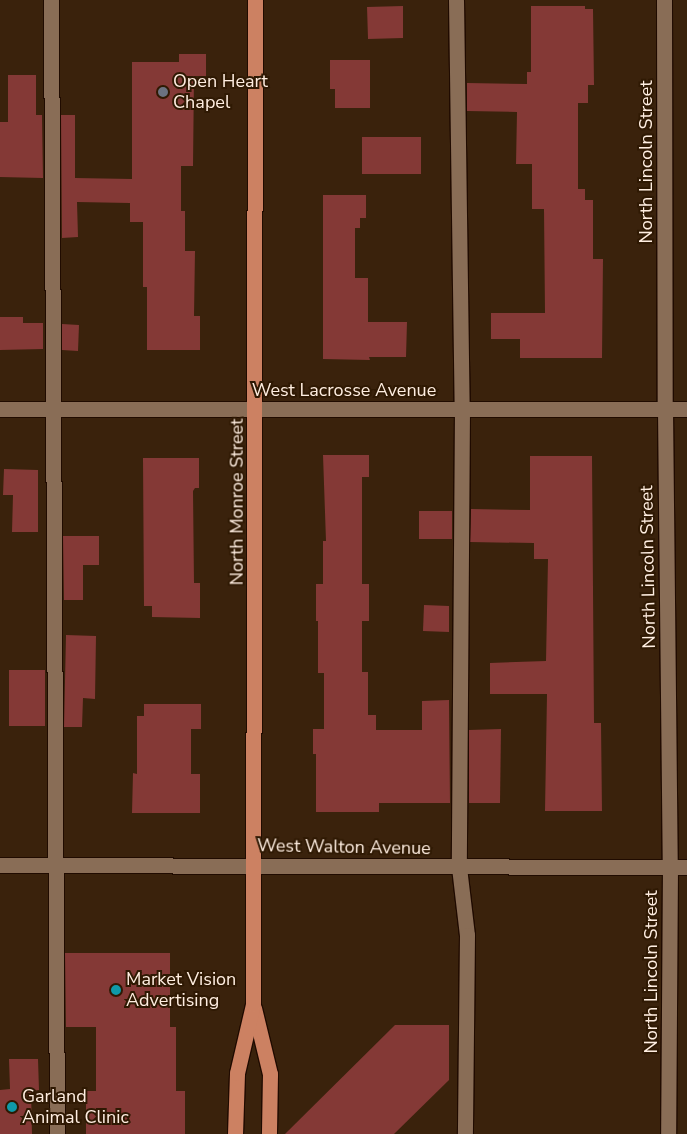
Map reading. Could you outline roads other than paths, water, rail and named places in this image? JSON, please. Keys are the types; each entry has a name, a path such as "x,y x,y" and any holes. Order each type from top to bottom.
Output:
{"main road":[{"name":"North Monroe Street","path":"235,1134 237,1073 253,1004 256,409 255,0"},
{"name":"North Monroe Street","path":"253,1004 270,1074 269,1134"}],"street":[{"path":"51,0 57,1134"},
{"path":"456,0 462,409 458,867 467,935 465,1134"},
{"name":"North Lincoln Street","path":"664,0 665,409 670,867 668,1134"},
{"name":"West Lacrosse Avenue","path":"0,409 687,409"},
{"name":"West Walton Avenue","path":"0,865 687,867"}],"place":[{"name":"Open Heart Chapel","path":"163,92"},
{"name":"Market Vision Advertising","path":"116,990"},
{"name":"Garland Animal Clinic","path":"12,1107"}]}
